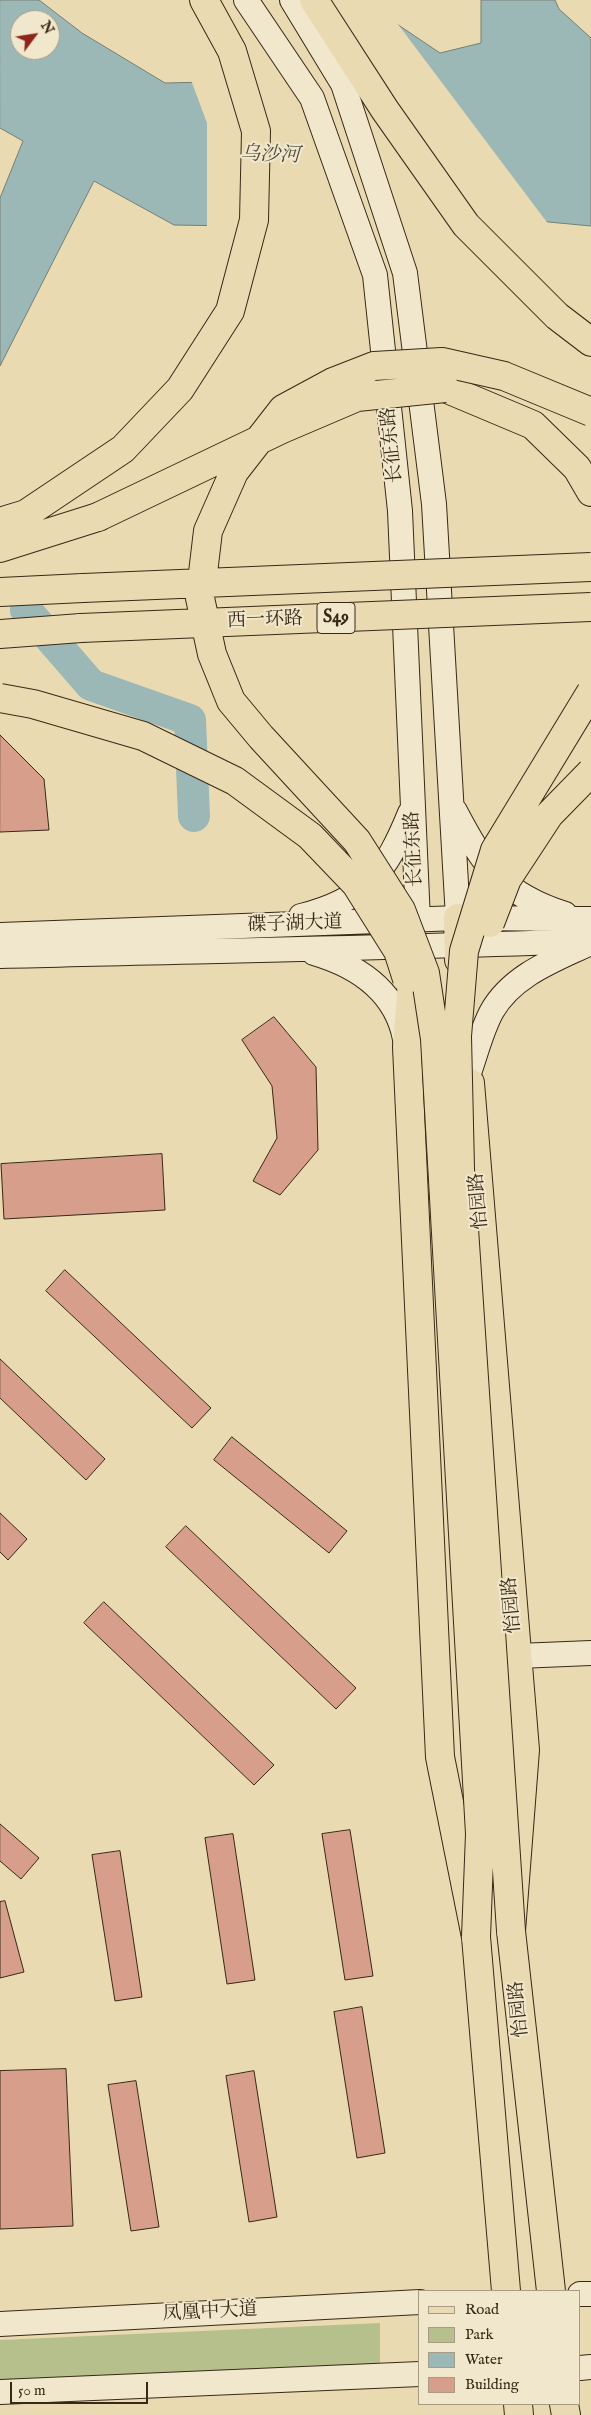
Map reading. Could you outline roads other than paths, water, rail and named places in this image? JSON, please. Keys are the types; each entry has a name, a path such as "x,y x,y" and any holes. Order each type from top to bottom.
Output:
{"main road":[{"path":"0,522 26,514 123,450 180,389 230,310 254,220 256,131 232,51 204,0"},
{"name":"长征东路","path":"246,0 312,98 375,275 400,511 418,920"},
{"name":"长征东路","path":"292,0 343,84 405,273 434,504 458,918"},
{"path":"314,0 385,110 466,225 557,316 591,342"},
{"path":"476,1937 480,1834 435,1039 425,973 401,910 357,842 261,737 231,701 212,654 200,598 208,531 234,472 283,409 333,382 374,366 442,362 504,376 591,412"},
{"path":"0,548 98,517 282,429 357,397 445,388 533,425 577,468 591,492"},
{"name":"S49","path":"0,592 591,567"},
{"name":"西一环路","path":"0,634 591,607"},
{"path":"511,1931 460,1169 457,1036 464,950 494,850 591,692"},
{"path":"0,698 33,704 143,736 235,781 310,836 356,884 398,951 423,1031 440,1149"},
{"path":"460,1169 478,953 507,879 549,815 591,772"},
{"path":"452,804 477,853 496,876 514,890 547,908 586,919"},
{"path":"266,926 318,912 340,903 375,878 398,842 413,806"},
{"name":"碟子湖大道","path":"0,934 458,918 586,919"},
{"name":"怡园路","path":"458,918 458,946 518,1656 524,1750 511,1931 552,2290"},
{"name":"怡园路","path":"418,920 414,948 407,1047 440,1757 476,1937 506,2290"},
{"path":"469,1073 492,1011 512,986 536,969 591,942"},
{"name":"碟子湖大道","path":"0,956 295,948 414,948 591,942"},
{"path":"295,948 338,960 373,984 394,1004 403,1027 407,1047"},
{"path":"518,1656 591,1652"},
{"name":"凤凰中大道","path":"0,2324 418,2302"},
{"path":"0,2392 418,2374"}],"water":[{"name":"乌沙河","path":"0,0 39,0 52,10 10,10 10,60 60,60 60,16 82,33 165,83 209,82 382,14 440,53 481,43 481,0 555,0 559,9 591,38 591,226 538,221 301,227 174,225 94,181 0,366 0,198 23,141 0,128"}],"waterway":[{"path":"26,610 91,685 190,720 194,816"}]}
